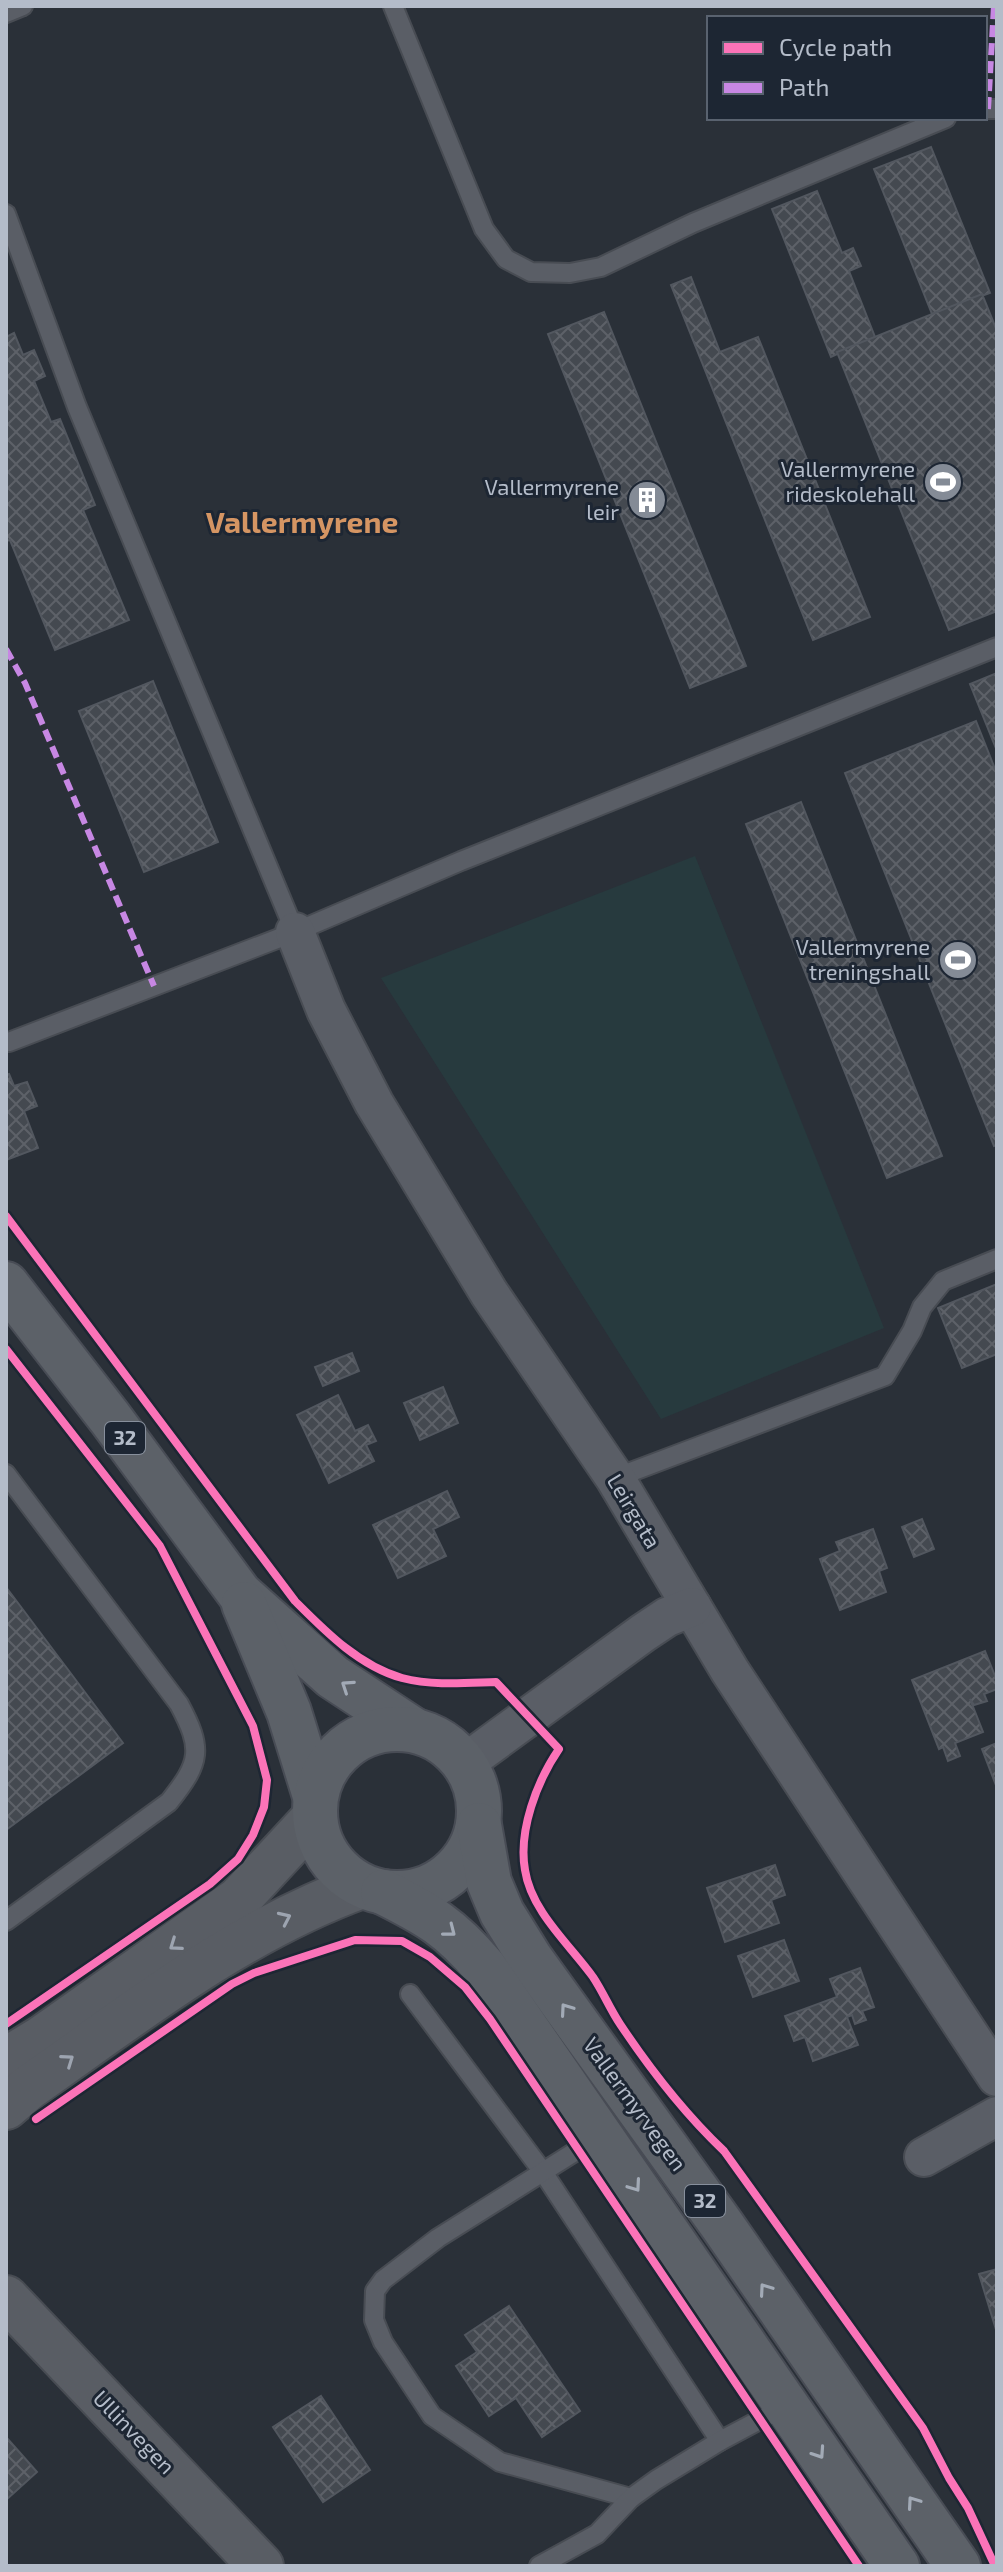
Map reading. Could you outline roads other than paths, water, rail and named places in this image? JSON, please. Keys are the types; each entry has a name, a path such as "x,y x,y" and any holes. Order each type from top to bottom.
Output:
{"main road":[{"name":"Vallermyrvegen","path":"6,1284 120,1431 240,1594 333,1677 412,1729 441,1742 465,1763 480,1803 479,1825 489,1882 502,1913 530,1958 722,2225 958,2566"},
{"name":"Vallermyrvegen","path":"240,1594 289,1712 315,1807 319,1839 329,1858 344,1874 428,1915 458,1936 484,1967 897,2566"},
{"path":"6,2060 239,1899 315,1807 322,1776 334,1757 350,1743 369,1733 390,1728 412,1729"},
{"name":"Vallermyrvegen","path":"372,1889 415,1891 445,1879 461,1864 472,1846 479,1825"},
{"path":"6,2107 28,2088 213,1959 270,1925 321,1901 372,1889"},
{"name":"Ullinvegen","path":"6,2298 261,2566"}],"street":[{"name":"Leirgata","path":"295,932 326,1010 374,1103 489,1293 615,1478 730,1671 997,2077"},
{"path":"465,1763 643,1633 667,1617 692,1607"},
{"path":"924,2157 997,2116"}],"lane":[{"path":"6,13 23,6"},
{"path":"393,6 484,229 506,259 531,272 570,273 601,267 693,223 941,120"},
{"path":"6,214 77,407 295,932"},
{"path":"9,1042 295,932 461,861 997,647"},
{"path":"615,1478 885,1376 912,1331 922,1307 943,1281 997,1259"},
{"path":"6,1474 179,1704 194,1731 196,1755 190,1776 169,1802 6,1921"},
{"path":"410,1994 543,2172 720,2441"},
{"path":"600,2136 438,2238 383,2280 375,2291 374,2320 383,2342 432,2416 500,2462 631,2498"},
{"path":"539,2566 597,2534 631,2498 720,2441 786,2406"}],"place":[{"name":"Vallermyrene rideskolehall","path":"943,482"},
{"name":"Vallermyrene leir","path":"647,500"},
{"name":"Vallermyrene treningshall","path":"958,960"}],"district":[{"name":"Vallermyrene","path":"302,523"}]}
